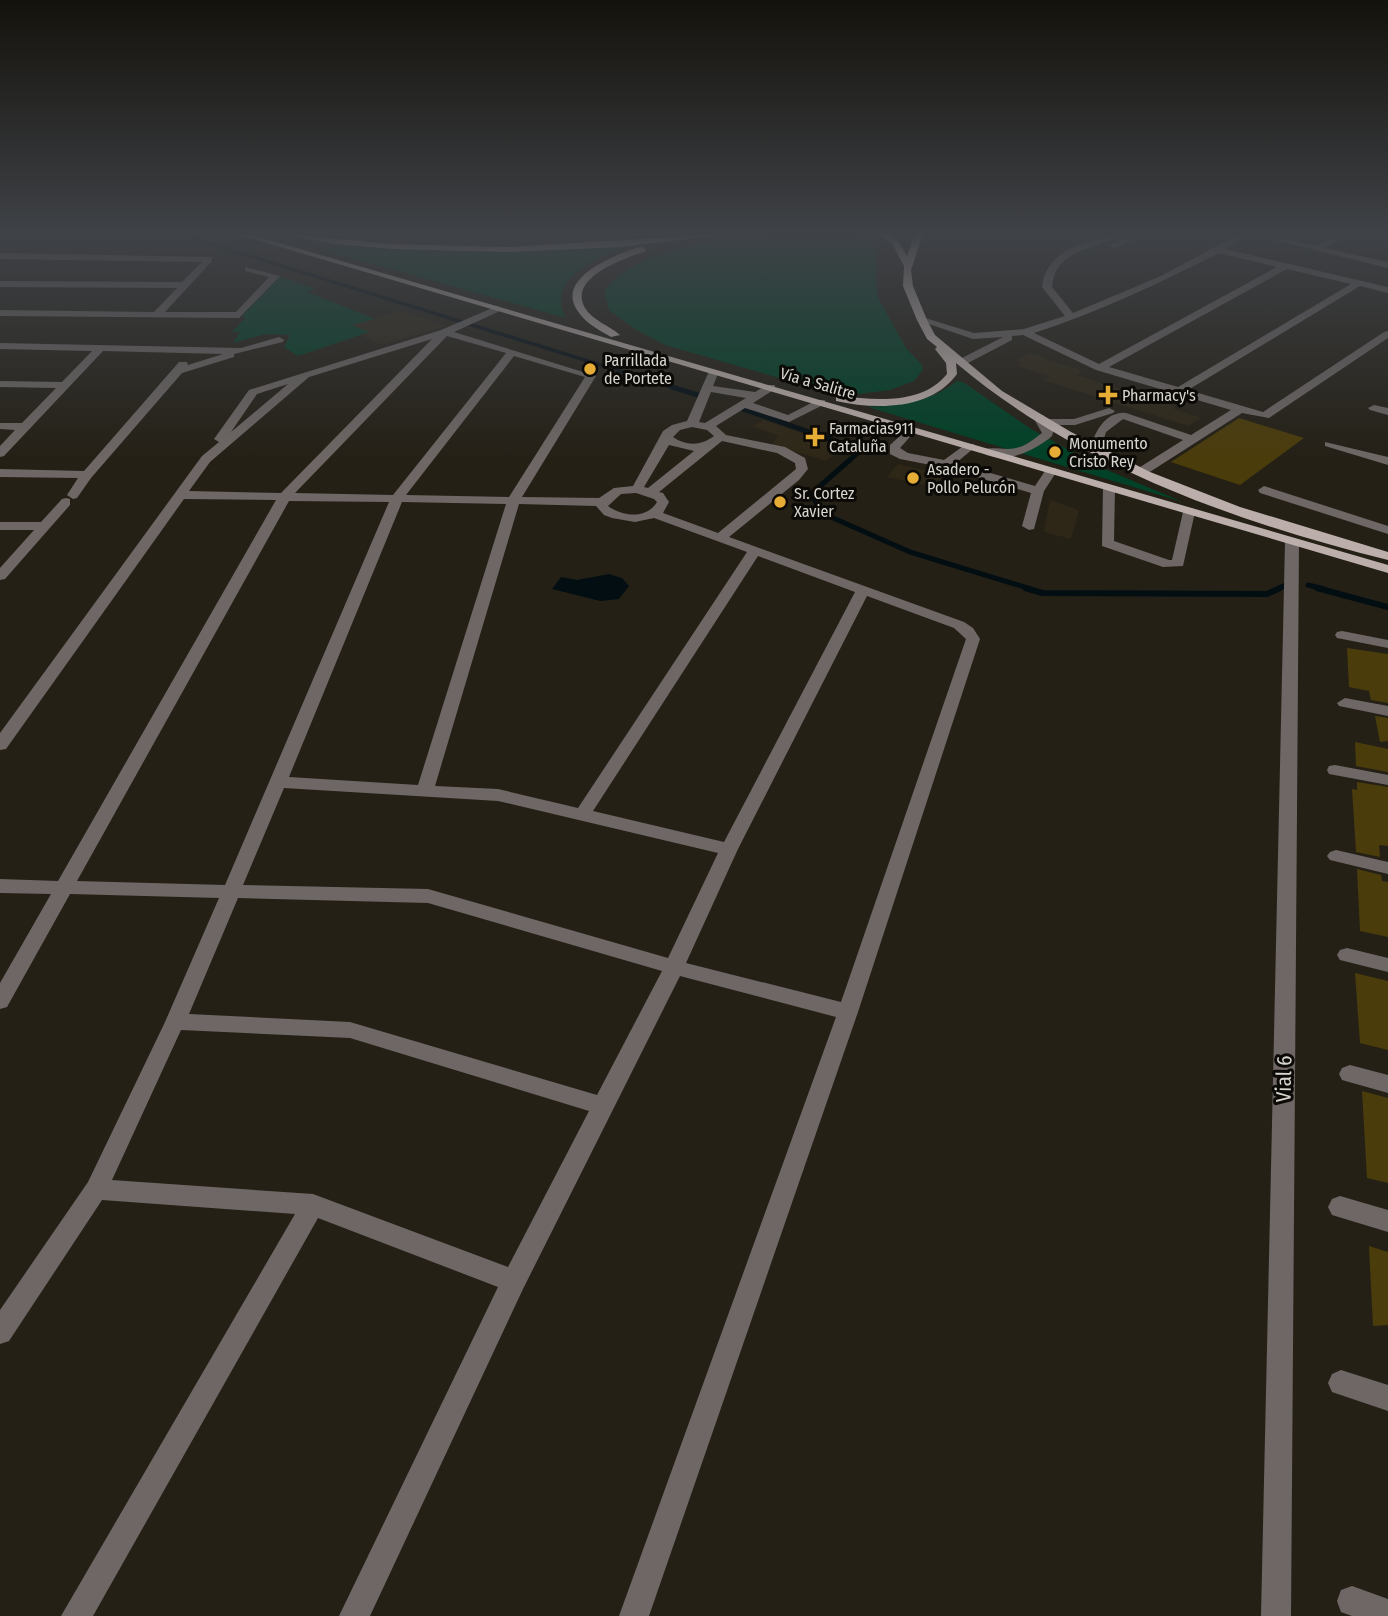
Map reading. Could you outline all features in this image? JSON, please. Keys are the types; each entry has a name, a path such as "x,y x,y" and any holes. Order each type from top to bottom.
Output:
{"main road":[{"path":"581,308 591,322 663,356"},
{"path":"791,393 874,402 901,401 928,394 947,382 953,371 951,363 931,337 917,308"},
{"name":"Vía a Salitre","path":"497,309 1388,569"},
{"path":"931,337 999,393 1043,420 1141,472 1235,510 1388,556"}],"street":[{"path":"157,315 163,308"},
{"path":"0,313 239,315 245,308"},
{"path":"1064,308 1072,318"},
{"path":"964,362 1023,332 1072,318 1093,308"},
{"path":"1100,368 1207,308"},
{"path":"1179,391 1317,308"},
{"path":"0,745 253,392 445,332 497,309"},
{"path":"922,320 973,336 1023,332 1100,368 1257,414 1269,414 1388,334"},
{"path":"425,790 514,499 591,376 445,332"},
{"path":"0,1001 285,496 445,332"},
{"path":"178,371 279,340"},
{"path":"0,346 242,351"},
{"path":"0,453 101,347"},
{"path":"0,576 70,499 87,475 178,371 193,349"},
{"path":"0,1332 96,1189 176,1021 398,497 512,352"},
{"path":"692,424 714,371"},
{"path":"206,459 305,375"},
{"path":"0,384 65,385"},
{"path":"708,426 771,387"},
{"path":"707,388 756,396"},
{"path":"701,402 740,406 789,419 821,402"},
{"path":"1374,408 1388,412"},
{"path":"1141,472 1240,409"},
{"path":"1043,420 1069,423 1110,411"},
{"path":"1096,448 1104,427 1122,415 1192,439"},
{"path":"986,451 1019,453 1034,446 1048,434 1043,420"},
{"path":"1085,420 1104,427"},
{"path":"637,489 667,439 667,433 672,429 692,424 708,426 717,431 720,437"},
{"path":"0,426 25,426"},
{"path":"911,429 894,447 894,451 904,456 947,464 1038,491"},
{"path":"651,492 720,437 781,450 802,461 802,469 794,477 720,538"},
{"path":"667,439 684,447 708,445"},
{"path":"1329,444 1388,461"},
{"path":"947,464 970,446"},
{"path":"1029,526 1038,491 1051,471"},
{"path":"0,473 87,475"},
{"path":"1109,488 1107,543 1168,564 1178,563 1189,512"},
{"path":"637,489 651,492 663,502 654,514 634,518 614,516 602,507 605,498 618,491 637,489"},
{"path":"1264,490 1388,530"},
{"path":"180,495 602,502"},
{"path":"634,1616 848,1013 973,639 968,631 959,625 654,514"},
{"path":"0,526 43,527"},
{"name":"Vial 6","path":"1276,1616 1292,542"},
{"path":"583,814 755,550"},
{"path":"354,1616 514,1281 674,967 729,849 864,589"},
{"path":"1342,635 1388,644"},
{"path":"1345,703 1388,711"},
{"path":"1335,769 1388,780"},
{"path":"278,782 498,795 729,849"},
{"path":"1336,856 1388,867"},
{"path":"0,886 428,896 674,967 848,1013"},
{"path":"1346,955 1388,965"},
{"path":"176,1021 350,1030 603,1106"},
{"path":"1350,1074 1388,1084"},
{"path":"96,1189 313,1205 514,1281"},
{"path":"76,1616 313,1205"},
{"path":"1340,1207 1388,1221"},
{"path":"1341,1383 1388,1398"},
{"path":"1352,1601 1388,1614"}],"shaded area":[{"path":"399,311 446,326 382,345 360,335 367,333 351,325"},
{"path":"1029,353 1083,370 1076,375 1174,406 1172,408 1201,418 1188,426 1043,380 1050,376 1017,366 1021,363 1016,361"},
{"path":"764,420 843,448 826,461 772,444 778,436 753,426"},
{"path":"898,464 944,475 932,487 887,477"},
{"path":"1050,500 1079,510 1071,539 1044,532"},
{"path":"609,574 622,578 629,586 619,599 600,601 552,589 561,577 577,580"}],"green space":[{"path":"249,308 348,308 375,319 352,325 369,332 298,356 284,347 290,335 266,334 233,343 240,332 232,332 245,318 242,316"},
{"path":"532,308 563,308 566,318"},
{"path":"884,308 906,348 922,365 923,370 914,381 890,390 850,395 828,392 665,345 635,329 609,310"},
{"path":"957,381 963,382 1031,429 1100,467 1183,502 868,407 926,398"}],"building":[{"path":"1239,418 1304,438 1240,485 1171,462"},
{"path":"1347,648 1388,654 1388,703 1371,700 1369,691 1349,687"},
{"path":"1375,716 1388,718 1388,741 1380,742"},
{"path":"1355,742 1388,749 1388,772 1356,766"},
{"path":"1357,782 1388,787 1388,846 1379,845 1380,857 1356,852 1352,789 1357,790"},
{"path":"1357,869 1381,875 1382,881 1388,882 1388,937 1360,931"},
{"path":"1355,973 1388,981 1388,1050 1360,1043"},
{"path":"1362,1091 1388,1098 1388,1183 1367,1178"},
{"path":"1369,1246 1388,1252 1388,1325 1373,1326"}],"waterway":[{"path":"419,308 678,389"},
{"path":"672,387 701,396"},
{"path":"740,408 861,450 811,494 822,513 910,552 1031,589"},
{"path":"1277,589 1292,582"},
{"path":"1308,585 1324,589"},
{"path":"1025,588 1043,593 1267,594 1280,588"},
{"path":"1317,588 1388,607"}],"place":[{"name":"Parrillada de Portete","path":"590,369"},
{"name":"Pharmacy's","path":"1108,395"},
{"name":"Farmacias911 Cataluña","path":"815,437"},
{"name":"Monumento Cristo Rey","path":"1055,452"},
{"name":"Asadero - Pollo Pelucón","path":"913,478"},
{"name":"Sr. Cortez Xavier","path":"780,502"}]}
